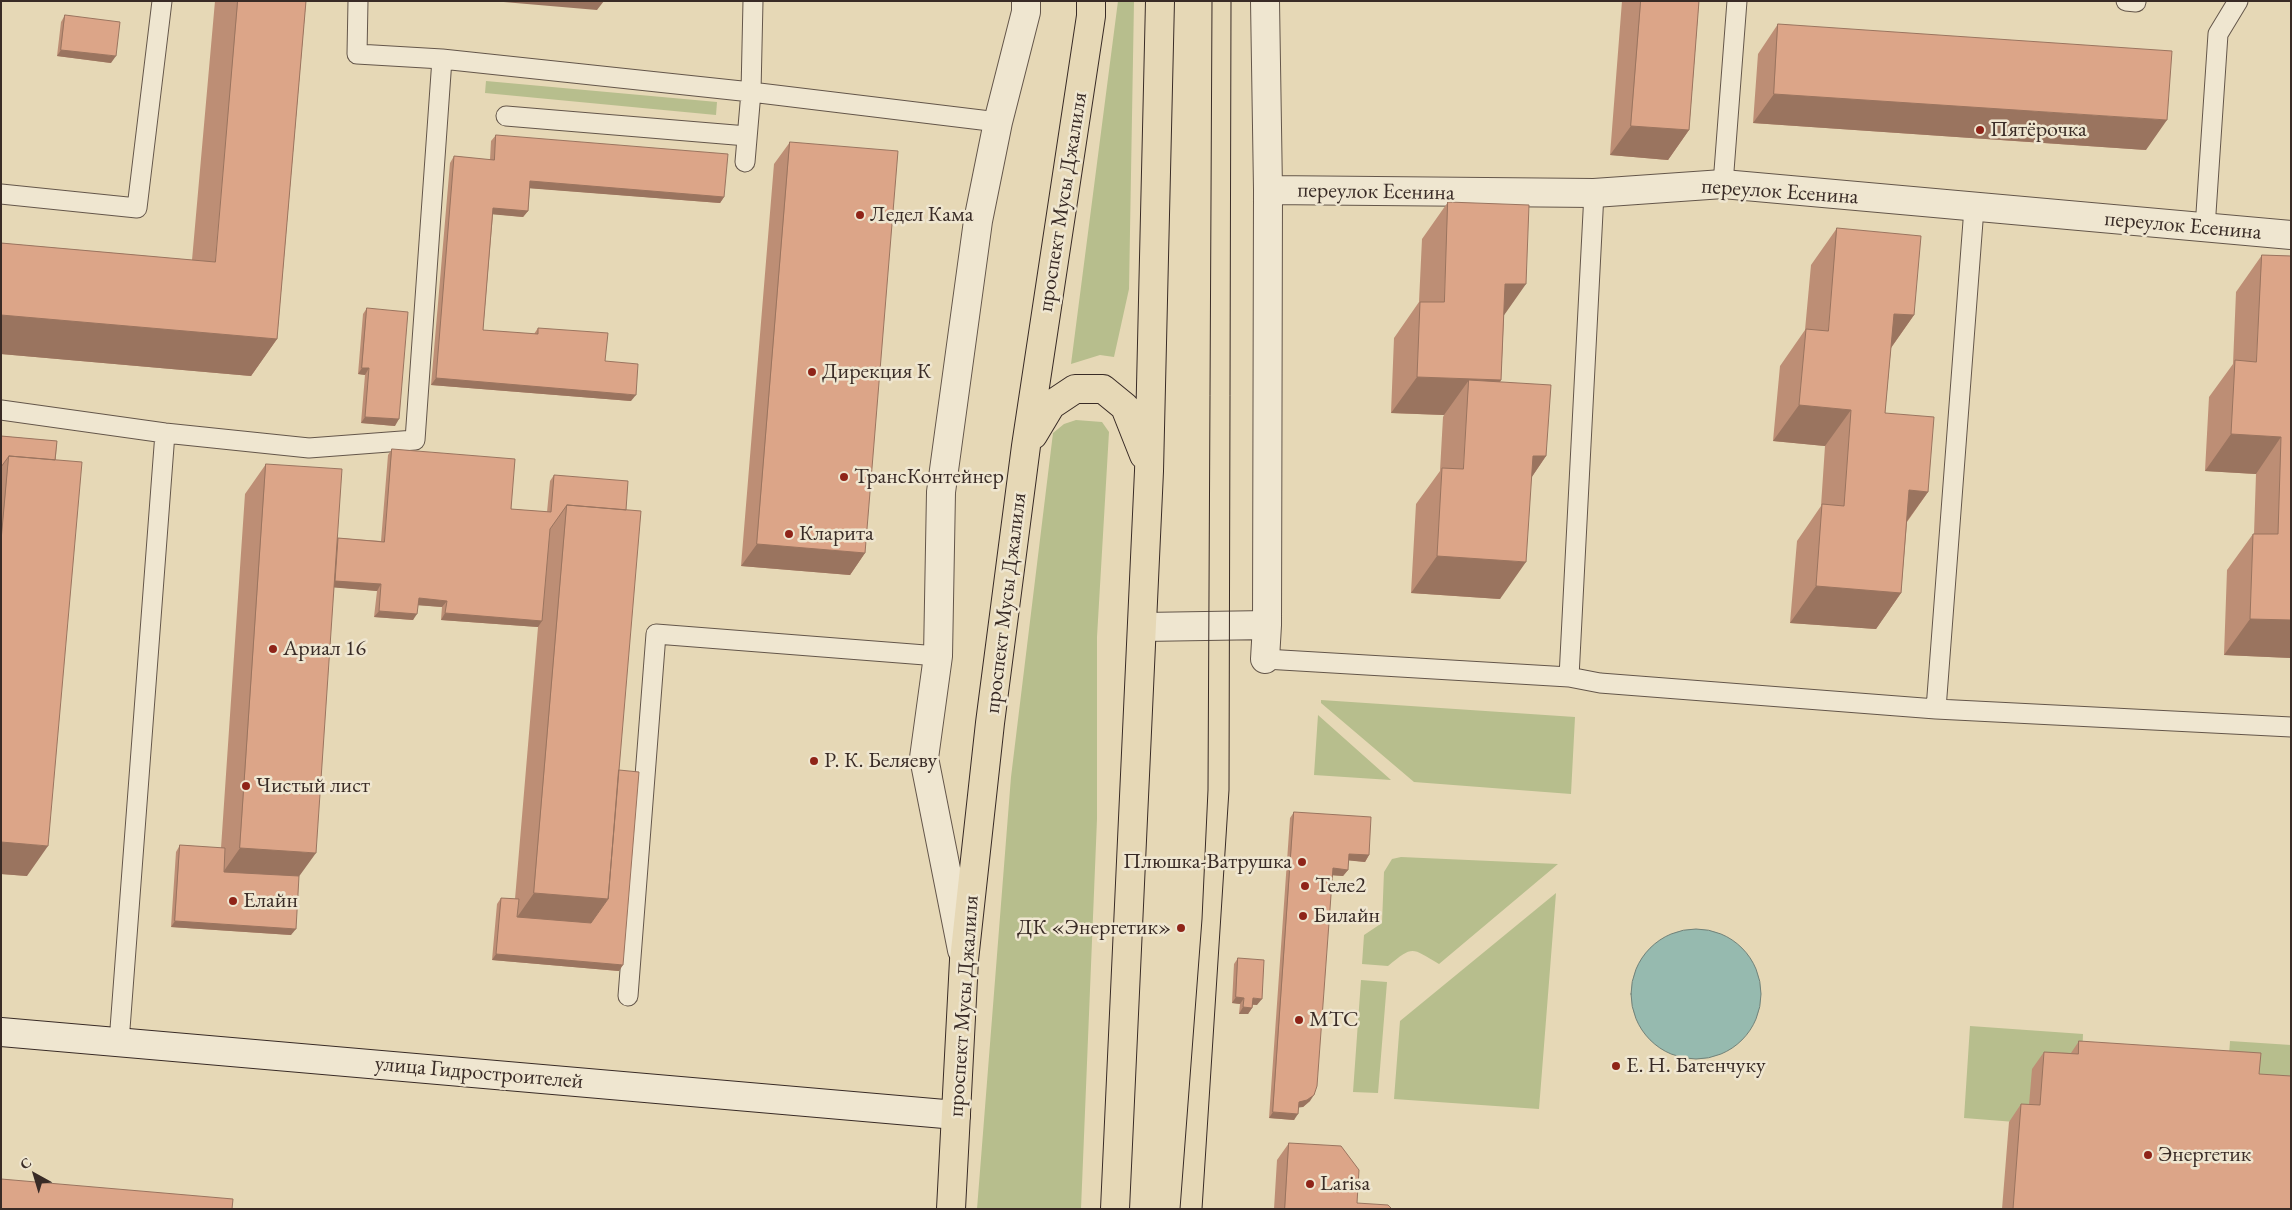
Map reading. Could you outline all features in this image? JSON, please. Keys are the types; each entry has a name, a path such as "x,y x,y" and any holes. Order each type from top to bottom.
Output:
{"main road":[{"name":"проспект Мусы Джалиля","path":"951,1209 964,960 990,723 1026,446 1091,16 1091,1"},
{"path":"1115,1209 1149,470 1160,1"},
{"path":"1026,446 1051,405 1075,389 1103,389 1125,407 1138,434 1149,470"}],"street":[{"path":"964,960 924,758 938,656 941,492 978,221 998,122 1026,12 1026,1"},
{"path":"1264,659 1267,625 1268,190 1265,1"},
{"name":"переулок Есенина","path":"1268,190 1594,193 1723,184 2291,235"},
{"path":"1143,627 1267,625"},
{"name":"улица Гидростроителей","path":"1,1032 956,1115"}],"lane":[{"path":"1,194 137,208 162,1"},
{"path":"358,1 356,54 442,59 751,92 998,122"},
{"path":"745,162 751,92 753,1"},
{"path":"1723,184 1737,1"},
{"path":"2126,1 2136,2"},
{"path":"2205,228 2218,34 2238,1"},
{"path":"1,410 165,433 309,448 421,441 442,59"},
{"path":"506,116 747,136"},
{"path":"1569,677 1594,193"},
{"path":"1936,709 1974,208"},
{"path":"119,1042 165,433"},
{"path":"628,996 656,634 938,656"},
{"path":"1264,659 1569,677 1600,683 1936,709 2291,727"}],"green space":[{"path":"1118,1 1134,1 1129,289 1114,357 1100,355 1071,364"},
{"path":"486,81 717,102 716,115 485,93"},
{"path":"1076,420 1102,422 1109,432 1097,637 1097,819 1081,1209 977,1209 1011,777 1053,433 1064,424"},
{"path":"1321,700 1575,717 1571,794 1414,782 1321,703"},
{"path":"1318,715 1391,780 1314,775"},
{"path":"1401,857 1558,864 1439,964 1413,951 1403,955 1388,966 1362,964 1364,935 1382,923 1384,872 1392,859"},
{"path":"1556,893 1539,1109 1394,1099 1400,1021"},
{"path":"1361,980 1387,982 1378,1093 1353,1092"},
{"path":"1970,1026 2083,1034 2082,1059 2028,1123 1964,1118"},
{"path":"2230,1041 2291,1045 2291,1094 2228,1069"}],"water":[{"path":"1696,929 1709,930 1721,934 1742,948 1756,969 1760,981 1760,1007 1756,1019 1742,1040 1721,1054 1709,1058 1696,1059 1683,1058 1671,1054 1650,1040 1636,1019 1632,1007 1631,994 1632,981 1636,969 1650,948 1671,934 1683,930"}],"building":[{"path":"238,1 306,1 277,339 1,315 1,243 215,262"},
{"path":"1641,1 1699,1 1689,130 1631,126"},
{"path":"65,15 120,22 116,56 61,50"},
{"path":"1778,24 2172,51 2167,120 1774,94"},
{"path":"496,135 728,154 724,197 530,181 528,211 493,208 483,330 538,334 538,328 608,333 605,361 638,364 636,395 436,378 454,156 494,160"},
{"name":"Дирекция К","path":"790,142 898,151 865,553 757,544"},
{"path":"1448,202 1529,205 1526,284 1505,284 1501,380 1417,377 1420,302 1444,302"},
{"path":"1837,228 1921,236 1914,315 1894,314 1885,413 1934,417 1928,492 1909,490 1901,593 1816,586 1822,504 1844,506 1851,410 1799,405 1806,329 1828,331"},
{"path":"2262,255 2291,256 2291,620 2250,619 2253,534 2278,534 2281,437 2231,434 2235,360 2256,362"},
{"path":"367,308 408,312 399,419 365,417 369,368 362,368"},
{"path":"1469,380 1551,385 1546,456 1533,456 1526,562 1437,556 1442,468 1463,469"},
{"path":"1,436 57,441 55,460 9,456 1,467"},
{"path":"392,449 515,459 511,509 551,512 554,475 628,481 626,510 567,505 550,529 542,621 445,613 447,601 419,598 417,614 379,611 381,584 335,581 338,538 384,542"},
{"path":"9,456 82,462 48,846 1,842 1,541"},
{"path":"266,464 342,469 316,853 240,848"},
{"path":"567,505 641,511 608,899 534,893"},
{"path":"619,770 639,772 623,965 496,954 501,898 519,899 517,917 591,923 608,899"},
{"path":"1294,812 1371,817 1369,855 1349,854 1348,870 1333,868 1317,1086 1314,1095 1307,1100 1299,1102 1298,1114 1273,1112"},
{"path":"180,845 225,848 224,872 299,876 296,929 175,921"},
{"path":"1238,958 1264,960 1262,999 1253,998 1252,1008 1243,1007 1244,998 1236,997"},
{"name":"Энергетик","path":"2079,1041 2261,1053 2259,1074 2291,1076 2291,1209 2013,1209 2021,1104 2040,1105 2044,1052 2078,1054"},
{"path":"1289,1143 1341,1146 1359,1170 1357,1203 1388,1205 1392,1209 1285,1209"},
{"path":"1,1179 233,1199 232,1209 1,1209"}],"tram line":[{"path":"1180,1209 1202,919 1208,790 1212,1"},
{"path":"1202,1209 1229,790 1231,1"}],"place":[{"name":"Пятёрочка","path":"1980,130"},
{"name":"Ледел Кама","path":"860,215"},
{"name":"Дирекция К","path":"812,372"},
{"name":"ТрансКонтейнер","path":"844,477"},
{"name":"Кларита","path":"789,534"},
{"name":"Ариал 16","path":"273,649"},
{"name":"Р. К. Беляеву","path":"814,761"},
{"name":"Чистый лист","path":"246,786"},
{"name":"Плюшка-Ватрушка","path":"1302,862"},
{"name":"Теле2","path":"1305,886"},
{"name":"Елайн","path":"233,901"},
{"name":"Билайн","path":"1303,916"},
{"name":"ДК «Энергетик»","path":"1181,928"},
{"name":"МТС","path":"1299,1020"},
{"name":"Е. Н. Батенчуку","path":"1616,1066"},
{"name":"Энергетик","path":"2148,1155"},
{"name":"Larisa","path":"1310,1184"}]}
